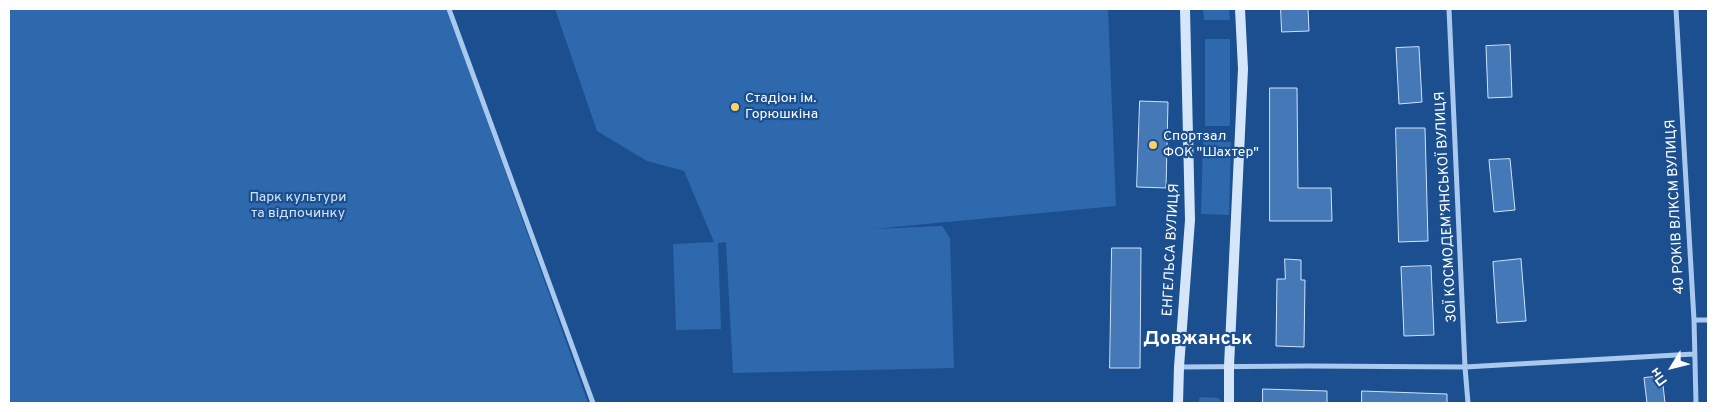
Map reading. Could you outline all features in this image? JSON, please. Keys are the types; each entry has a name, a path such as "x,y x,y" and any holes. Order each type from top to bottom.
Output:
{"street":[{"path":"450,9 593,403"},
{"name":"ЕНГЕЛЬСА ВУЛИЦЯ","path":"1178,403 1190,220 1185,9"},
{"path":"1229,403 1229,366 1243,69 1240,9"},
{"name":"ЗОЇ КОСМОДЕМ’ЯНСЬКОЇ ВУЛИЦЯ","path":"1449,9 1468,403"},
{"name":"40 РОКІВ ВЛКСМ ВУЛИЦЯ","path":"1676,9 1694,320 1696,403"},
{"path":"1694,320 1708,320"},
{"path":"1179,367 1465,367 1694,354"}],"green space":[{"name":"Парк культури та відпочинку","path":"9,9 447,9 588,403 9,403"},
{"path":"555,9 1108,9 1116,206 873,229 942,226 950,238 954,368 733,373 726,242 718,243 721,329 676,330 673,244 714,242 684,171 647,161 597,131"},
{"path":"1203,9 1229,9 1230,20 1204,20"},
{"path":"1205,39 1230,39 1230,126 1205,126"},
{"path":"1203,141 1231,142 1229,215 1201,214"},
{"path":"1200,397 1219,398 1222,403 1198,403"}],"building":[{"path":"1281,9 1308,9 1309,31 1282,32"},
{"path":"1510,45 1512,97 1488,98 1486,46"},
{"path":"1419,47 1422,102 1399,104 1396,48"},
{"path":"1270,88 1297,88 1298,188 1331,188 1332,221 1270,221"},
{"name":"Спортзал ФОК \"Шахтер\"","path":"1140,101 1168,102 1166,188 1137,187"},
{"path":"1396,128 1425,128 1428,241 1399,242"},
{"path":"1510,159 1515,210 1494,212 1489,160"},
{"path":"1112,248 1141,248 1140,368 1110,368"},
{"path":"1285,259 1301,260 1301,280 1305,280 1304,347 1276,346 1277,279 1285,279"},
{"path":"1521,259 1526,321 1497,323 1493,262"},
{"path":"1431,266 1434,335 1404,336 1401,267"},
{"path":"1662,376 1665,403 1647,403 1644,378"},
{"path":"1263,389 1327,391 1327,403 1263,403"},
{"path":"1362,391 1447,394 1447,403 1362,403"}],"place":[{"name":"Стадіон ім. Горюшкіна","path":"735,107"},
{"name":"Спортзал ФОК \"Шахтер\"","path":"1153,145"}],"district":[{"name":"Довжанськ","path":"1198,340"}]}
